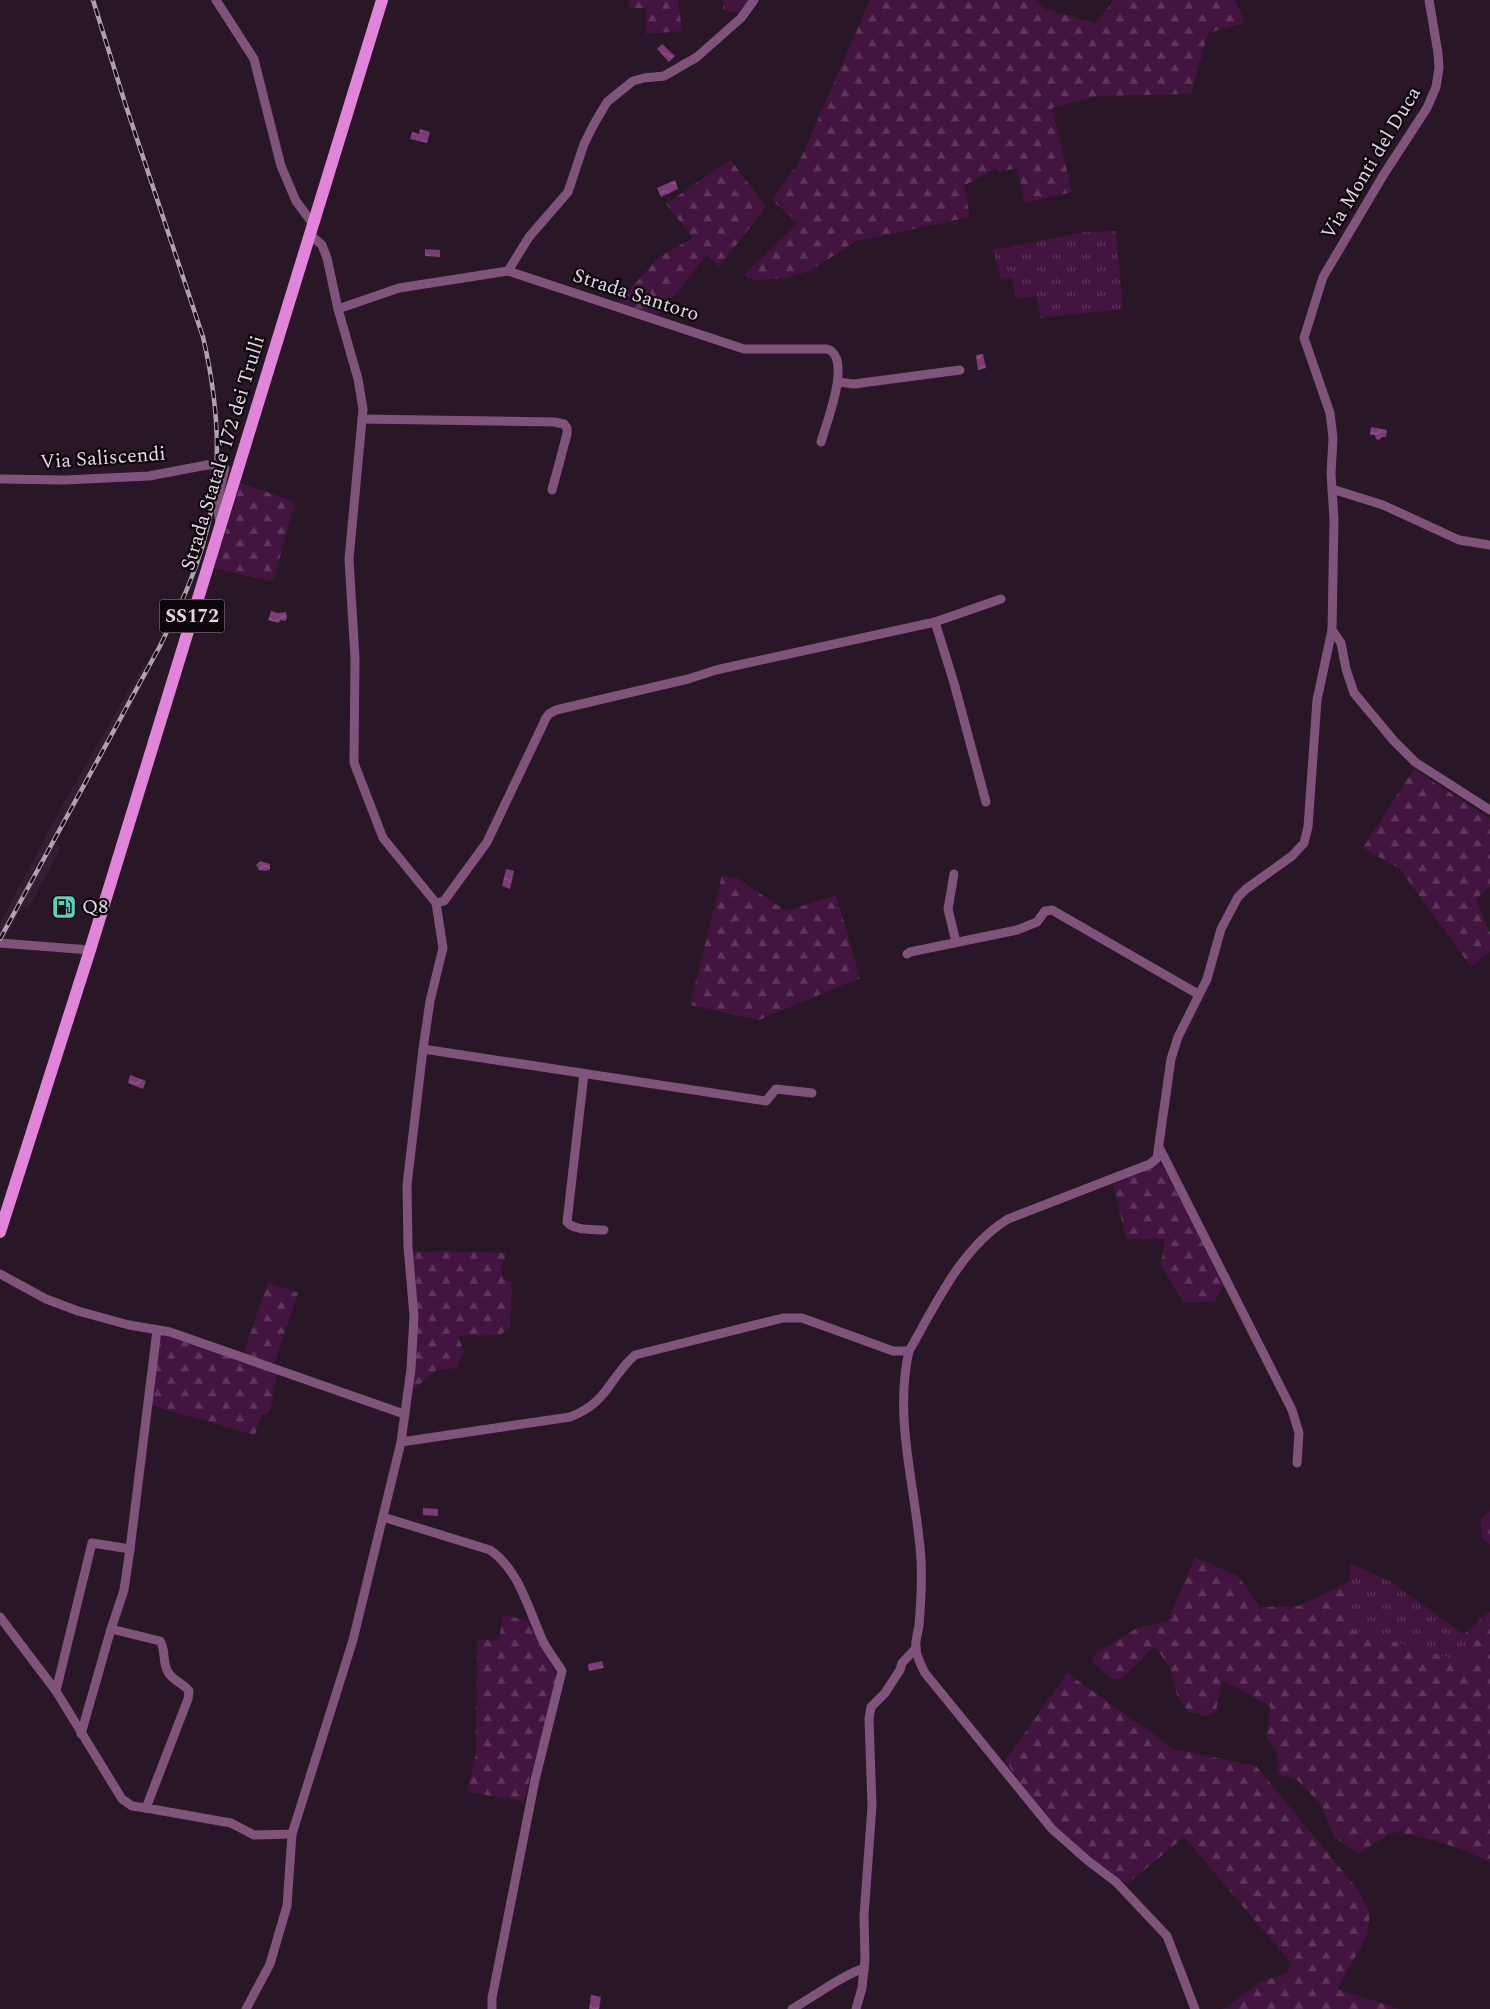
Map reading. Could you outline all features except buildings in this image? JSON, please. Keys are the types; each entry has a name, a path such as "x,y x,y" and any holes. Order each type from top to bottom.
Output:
{"main road":[{"name":"Strada Statale 172 dei Trulli","path":"0,1232 90,950 382,0"}],"street":[{"path":"216,0 254,59 280,166 296,201 327,258 338,309 358,379 363,409 349,559 355,658 354,763 383,838 436,903 443,948 430,1001 407,1185 408,1247 414,1316 401,1442 353,1640 292,1834 287,1906 270,1964 246,2009"},
{"path":"508,271 529,237 568,192 584,144 608,102 633,81 664,76 697,57 741,18 754,0"},
{"name":"Via Monti del Duca","path":"1332,489 1331,453 1333,438 1330,413 1304,338 1323,277 1384,174 1427,108 1436,87 1439,68 1438,53 1429,0"},
{"name":"Strada Santoro","path":"338,309 399,288 508,271 744,349 827,348 834,352 837,362 838,382 821,442"},
{"path":"838,382 854,384 960,370"},
{"path":"362,418 554,422 564,424 567,428 567,434 552,490"},
{"name":"Via Saliscendi","path":"0,479 65,480 149,476 207,464 223,465 226,468 217,503 220,524"},
{"path":"1195,2009 1167,1936 1116,1882 1087,1860 1052,1829 925,1673 916,1648 922,1592 919,1532 905,1435 904,1401 909,1351 946,1286 969,1254 990,1230 1008,1219 1150,1164 1157,1158 1160,1149 1171,1059 1178,1037 1207,979 1221,929 1238,897 1246,889 1292,856 1304,843 1308,827 1317,700 1332,630 1334,519 1332,489 1383,505 1459,540 1490,545"},
{"path":"436,903 444,901 487,842 546,718 553,712 716,670 935,622 1001,599"},
{"path":"935,622 954,683 986,802"},
{"path":"1332,630 1341,643 1346,670 1354,693 1394,741 1415,762 1490,810"},
{"path":"954,874 948,909 956,942"},
{"path":"907,954 1030,926 1037,922 1045,911 1052,910 1198,994"},
{"path":"0,943 90,950"},
{"path":"423,1049 766,1102 776,1089 812,1093"},
{"path":"584,1074 567,1222 577,1228 604,1230"},
{"path":"1160,1149 1292,1410 1299,1433 1296,1463"},
{"path":"0,1274 46,1299 78,1311 170,1332 404,1414"},
{"path":"401,1442 570,1417 586,1411 600,1399 625,1364 635,1355 777,1320 802,1318 893,1351 909,1351"},
{"path":"80,1734 124,1590 157,1330"},
{"path":"383,1517 490,1550 502,1558 535,1619 542,1640 562,1671 535,1780 492,1998 492,2009"},
{"path":"56,1692 92,1544 130,1548"},
{"path":"0,1617 56,1692 80,1734 122,1799 132,1806 231,1823 254,1835 292,1834"},
{"path":"111,1629 160,1641 167,1671 172,1678 189,1691 188,1699 146,1808"},
{"path":"856,2009 862,1988 864,1968 864,1916 872,1806 869,1719 871,1707 885,1693 900,1670 902,1663 916,1648"},
{"path":"792,2009 815,1996 833,1982 864,1968"}],"shaded area":[{"path":"143,665 151,668 55,843 61,847 29,908 22,907 0,949 0,924 62,806"}],"green space":[{"path":"628,0 678,0 682,31 646,34 646,8 630,8"},
{"path":"724,0 749,0 739,14 723,10"},
{"path":"870,0 1035,0 1045,9 1096,23 1114,0 1235,0 1245,23 1208,33 1191,94 1098,96 1052,108 1072,192 1025,203 1017,168 998,172 996,168 964,186 970,217 857,241 809,271 786,278 755,280 744,275 798,223 772,200 800,160"},
{"path":"730,159 766,207 719,267 707,255 656,318 615,306 659,257 693,238 666,204"},
{"path":"1116,231 1123,309 1040,318 1036,296 1016,299 1012,278 1001,280 993,250 1084,232"},
{"path":"241,483 295,502 273,582 214,568"},
{"path":"1414,769 1490,819 1490,886 1476,899 1490,933 1490,952 1471,967 1400,869 1363,848"},
{"path":"722,875 737,878 786,911 836,895 860,978 759,1020 690,1005"},
{"path":"1157,1163 1162,1165 1225,1283 1214,1302 1183,1302 1161,1265 1165,1239 1126,1239 1113,1185"},
{"path":"413,1252 507,1253 500,1270 506,1281 512,1281 510,1328 500,1335 458,1336 464,1352 457,1368 437,1370 410,1392"},
{"path":"268,1282 298,1293 274,1364 277,1374 270,1412 261,1416 255,1435 150,1405 161,1333 243,1354"},
{"path":"1490,1511 1490,1544 1482,1539 1481,1518"},
{"path":"1195,1557 1238,1576 1260,1607 1299,1606 1350,1581 1351,1629 1465,1664 1474,1642 1464,1634 1490,1611 1490,1862 1442,1843 1392,1832 1359,1854 1334,1837 1321,1804 1297,1780 1278,1774 1277,1751 1267,1738 1270,1706 1222,1680 1216,1711 1208,1716 1189,1712 1177,1695 1170,1668 1155,1646 1122,1679 1112,1679 1092,1662 1095,1654 1137,1628 1168,1621"},
{"path":"1350,1563 1391,1582 1475,1642 1465,1664 1350,1629"},
{"path":"503,1615 527,1620 555,1672 555,1686 524,1801 467,1792 476,1754 477,1639 499,1641"},
{"path":"1067,1673 1174,1749 1256,1766 1358,1890 1370,1913 1367,1936 1337,1989 1400,2009 1221,2009 1226,2008 1259,1982 1288,1973 1291,1963 1184,1837 1127,1884 1057,1834 1005,1761"}],"water":[{"path":"662,44 675,56 669,62 657,49"},
{"path":"420,129 430,132 427,143 410,139 412,132 419,134"},
{"path":"675,180 678,189 661,197 657,188"},
{"path":"425,249 440,250 440,257 425,256"},
{"path":"983,354 986,368 978,370 976,355"},
{"path":"1371,427 1387,430 1386,437 1382,437 1379,440 1376,439 1375,435 1370,435"},
{"path":"271,611 278,613 286,612 287,618 285,621 280,620 279,623 268,620"},
{"path":"260,861 270,864 270,869 267,871 259,870 256,865"},
{"path":"506,869 514,871 510,889 502,886"},
{"path":"130,1075 146,1081 143,1089 128,1083"},
{"path":"423,1508 438,1509 438,1516 423,1515"},
{"path":"602,1661 604,1668 589,1671 588,1664"},
{"path":"591,1995 601,1997 599,2009 589,2009"}],"railway":[{"path":"0,939 160,646 179,607 200,553 209,522 214,492 217,431 210,369 203,337 125,103 93,0"}],"place":[{"name":"Q8","path":"64,907"}]}
